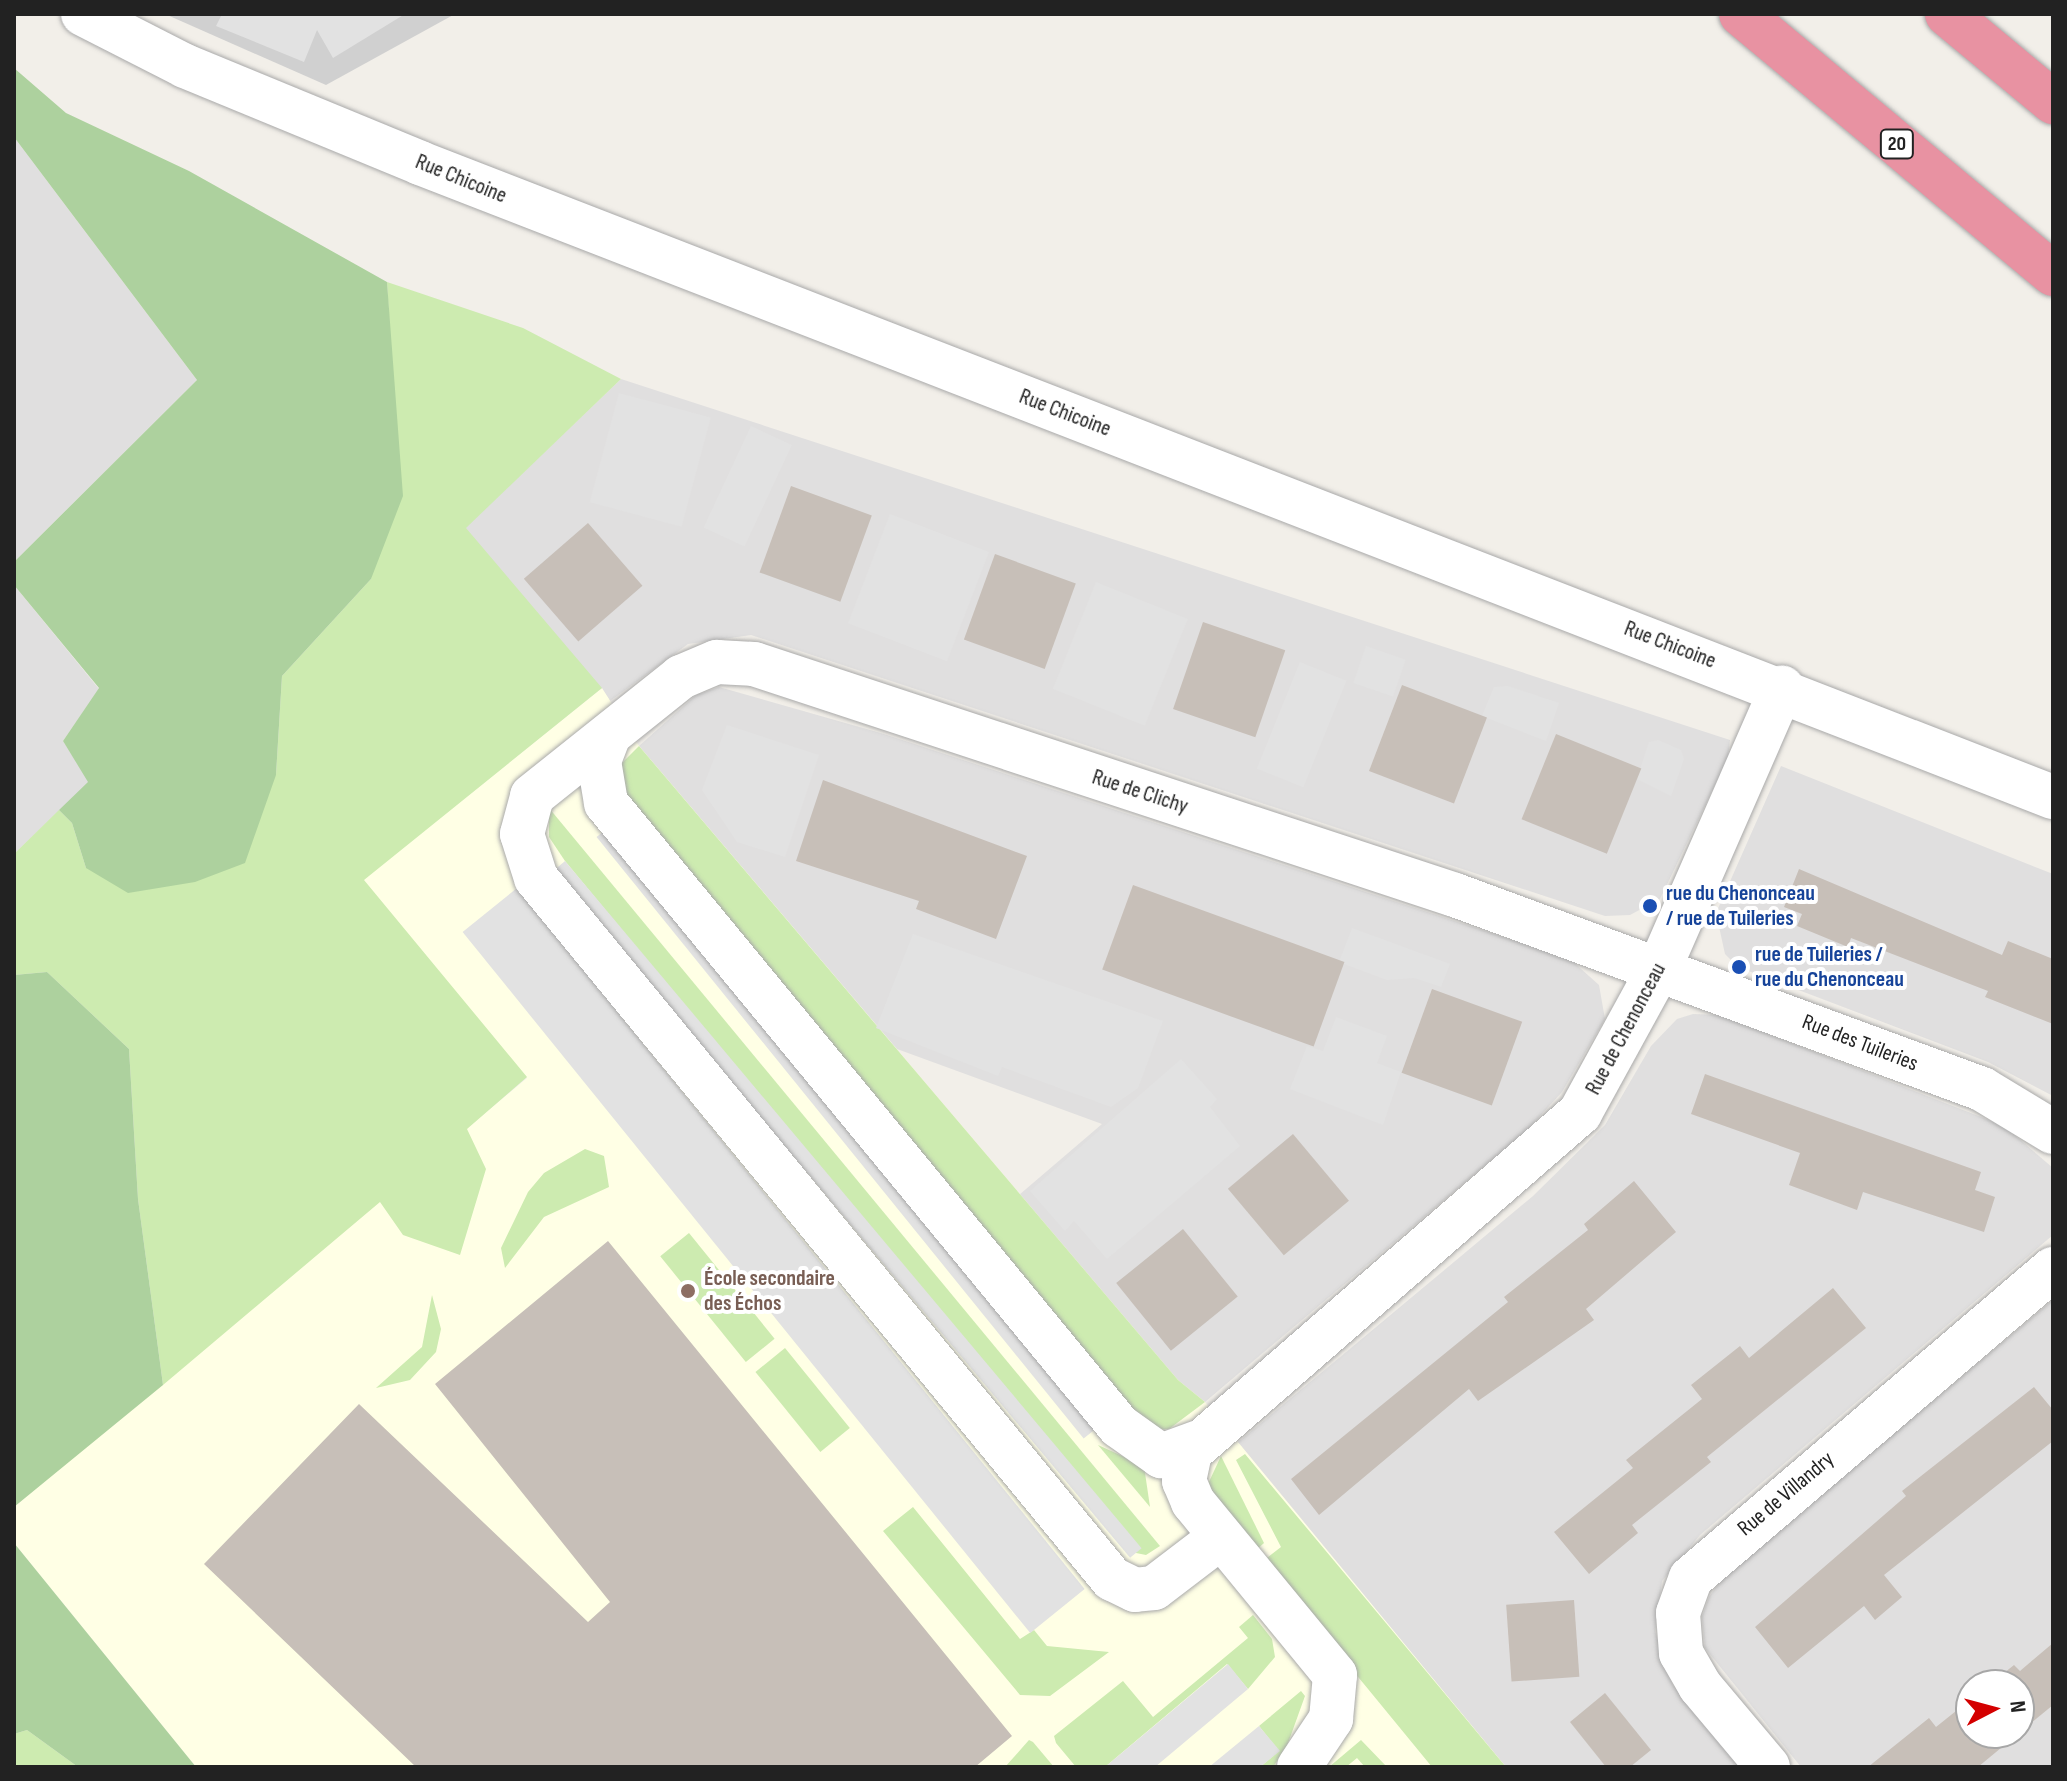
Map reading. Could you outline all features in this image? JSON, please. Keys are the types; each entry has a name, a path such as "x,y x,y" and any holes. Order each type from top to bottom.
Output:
{"highway":[{"name":"20","path":"1741,14 2053,274"},
{"path":"1947,14 2053,102"}],"street":[{"name":"Rue Chicoine","path":"83,14 143,29 714,279 1782,688 2053,797"},
{"name":"Rue de Clichy","path":"1221,1537 1154,1588 1135,1590 1112,1579 543,888 523,845 526,808 542,785 700,665 754,664 1660,967"},
{"name":"Rue de Chenonceau","path":"1212,1432 1559,1136 1598,1087 1660,967 1782,688"},
{"path":"620,727 599,761 606,803 1119,1426 1161,1456 1212,1432"},
{"name":"Rue des Tuileries","path":"1660,967 1982,1089 2053,1132"},
{"name":"Rue de Villandry","path":"1768,1767 1700,1686 1681,1653 1678,1613 1691,1578 2053,1269"},
{"path":"1212,1432 1188,1457 1184,1481 1221,1537 1335,1675 1331,1719 1299,1767"}],"shaded area":[{"path":"165,14 455,14 326,85"},
{"path":"222,14 405,14 333,58 317,30 304,62 216,26"},
{"path":"14,137 197,380 14,562"},
{"path":"621,379 1730,740 1728,758 1660,899 1630,915 1605,916 751,635 688,644 610,701 465,528"},
{"path":"619,393 711,418 682,527 590,502"},
{"path":"751,426 792,445 744,547 704,528"},
{"path":"890,514 989,552 947,661 848,623"},
{"path":"1096,582 1188,619 1145,726 1053,689"},
{"path":"14,585 99,689 63,741 89,782 14,854"},
{"path":"1366,646 1406,660 1393,697 1353,683"},
{"path":"1300,662 1346,681 1303,787 1257,769"},
{"path":"1508,686 1559,703 1546,741 1482,716 1494,687"},
{"path":"719,687 884,734 1570,959 1599,985 1605,1019 1562,1092 1528,1129 1205,1402 1178,1381 1019,1195 1102,1124 897,1049 639,746 696,695"},
{"name":"École secondaire des Échos","path":"602,688 639,746 1178,1380 1205,1402 1506,1767 196,1767 14,1543 14,1507 527,1078 363,880"},
{"path":"727,725 819,755 785,857 737,842 702,790"},
{"path":"1658,740 1681,750 1684,759 1671,796 1637,779 1649,742"},
{"path":"1781,766 2053,874 2053,1096 1988,1062 1738,967 1725,954 1716,913"},
{"path":"609,827 1096,1429 1084,1439 597,837"},
{"path":"565,861 1142,1548 1130,1558 554,871"},
{"path":"517,888 1085,1589 1030,1633 463,932"},
{"path":"1352,928 1450,964 1441,987 1414,978 1387,980 1339,962"},
{"path":"913,934 1163,1021 1138,1088 1111,1107 1002,1067 998,1076 876,1028"},
{"path":"1693,1014 1720,1015 2004,1126 2053,1168 2053,1235 1700,1535 1662,1581 1655,1631 1672,1684 1741,1767 1506,1767 1236,1444 1533,1196 1605,1125 1651,1046 1677,1019"},
{"path":"1336,1017 1387,1036 1377,1063 1401,1072 1383,1125 1290,1089 1307,1046 1323,1051"},
{"path":"1181,1059 1217,1099 1210,1107 1240,1146 1107,1259 1074,1221 1065,1231 1030,1191"},
{"path":"2053,1300 2053,1767 1801,1767 1705,1648 1702,1617 1709,1597 1724,1576"},
{"path":"1228,1664 1248,1689 1155,1767 1105,1767"},
{"path":"1259,1726 1280,1751 1260,1767 1209,1767"}],"green space":[{"path":"14,68 66,113 189,171 387,282 403,496 371,579 282,676 276,775 245,863 195,882 128,893 86,868 72,823 59,810 88,782 63,741 99,688 14,585 14,562 197,380 14,137"},
{"path":"387,282 523,328 621,379 466,528 602,688 364,880 527,1077 467,1129 486,1169 460,1255 403,1235 380,1202 163,1385 138,1199 129,1049 47,972 14,975 14,854 59,810 72,823 86,868 276,775 282,676 371,579 392,368"},
{"path":"639,746 1178,1380 1205,1402 1169,1429 1146,1430 633,817 617,768"},
{"path":"549,808 1160,1546 1146,1555 1136,1553 565,861 549,837"},
{"path":"47,972 129,1049 138,1199 163,1385 14,1507 14,975"},
{"path":"585,1149 604,1156 609,1187 544,1217 505,1268 501,1248 528,1192 544,1173"},
{"path":"689,1233 775,1339 746,1362 660,1256"},
{"path":"432,1295 441,1329 436,1352 410,1380 376,1388 422,1347"},
{"path":"785,1348 850,1428 820,1452 755,1372"},
{"path":"1098,1445 1144,1466 1150,1507"},
{"path":"1245,1454 1506,1767 1432,1767 1263,1561 1281,1547 1236,1460"},
{"path":"1221,1456 1264,1543 1255,1551 1217,1505 1208,1484"},
{"path":"913,1507 1020,1639 1034,1630 1047,1646 1109,1652 1050,1696 1020,1695 883,1531"},
{"path":"14,1543 196,1767 78,1767 27,1730 14,1734"},
{"path":"1253,1615 1272,1639 1275,1657 1248,1689 1227,1664 1105,1767 1076,1767 1056,1743 1054,1736 1123,1681 1153,1717 1248,1638 1239,1627"},
{"path":"1301,1691 1305,1696 1287,1746 1273,1767 1260,1767 1279,1751 1259,1726"},
{"path":"27,1730 78,1767 14,1767 14,1734"},
{"path":"1029,1740 1033,1742 1054,1767 1005,1767"},
{"path":"1361,1740 1387,1767 1365,1767 1357,1758 1346,1767 1329,1767"}],"building":[{"path":"791,486 872,515 840,602 760,572"},
{"path":"588,523 642,586 578,641 524,579"},
{"path":"995,554 1076,583 1045,669 964,640"},
{"path":"1203,622 1285,650 1255,737 1173,709"},
{"path":"1402,685 1487,718 1454,804 1369,771"},
{"path":"1556,734 1641,768 1607,854 1522,819"},
{"path":"823,780 1027,856 996,939 916,909 919,901 796,861"},
{"path":"1799,869 2002,955 2008,941 2053,959 2053,1024 1985,997 1988,991 1851,938 1848,947 1797,926 1802,914 1784,907"},
{"path":"1133,885 1344,962 1314,1047 1102,970"},
{"path":"1432,989 1522,1022 1492,1105 1402,1073"},
{"path":"1705,1074 1981,1172 1975,1190 1995,1197 1984,1232 1863,1192 1857,1210 1789,1185 1800,1153 1691,1114"},
{"path":"1293,1134 1349,1201 1284,1255 1228,1189"},
{"path":"1634,1181 1676,1232 1586,1309 1594,1320 1478,1401 1469,1389 1319,1515 1291,1479 1508,1302 1504,1297 1588,1230 1584,1224"},
{"path":"1183,1229 1238,1297 1171,1351 1116,1283"},
{"path":"608,1241 1012,1736 975,1767 416,1767 204,1564 359,1404 588,1622 610,1602 435,1384"},
{"path":"1833,1288 1866,1328 1707,1457 1711,1462 1632,1525 1638,1533 1589,1574 1554,1532 1633,1468 1626,1460 1702,1399 1691,1385 1740,1346 1749,1358"},
{"path":"2034,1387 2053,1410 2053,1441 1884,1575 1902,1597 1875,1620 1864,1606 1788,1668 1755,1627 1906,1496 1902,1491"},
{"path":"1574,1600 1579,1677 1512,1682 1506,1605"},
{"path":"2053,1643 2053,1705 2035,1720 2035,1669 2022,1669"},
{"path":"1605,1693 1651,1750 1630,1767 1606,1767 1570,1722"},
{"path":"1955,1712 1955,1749 2000,1749 1978,1767 1868,1767 1929,1718 1936,1727"}],"place":[{"name":"rue du Chenonceau / rue de Tuileries","path":"1650,906"},
{"name":"rue de Tuileries / rue du Chenonceau","path":"1739,967"},
{"name":"École secondaire des Échos","path":"688,1291"}]}
